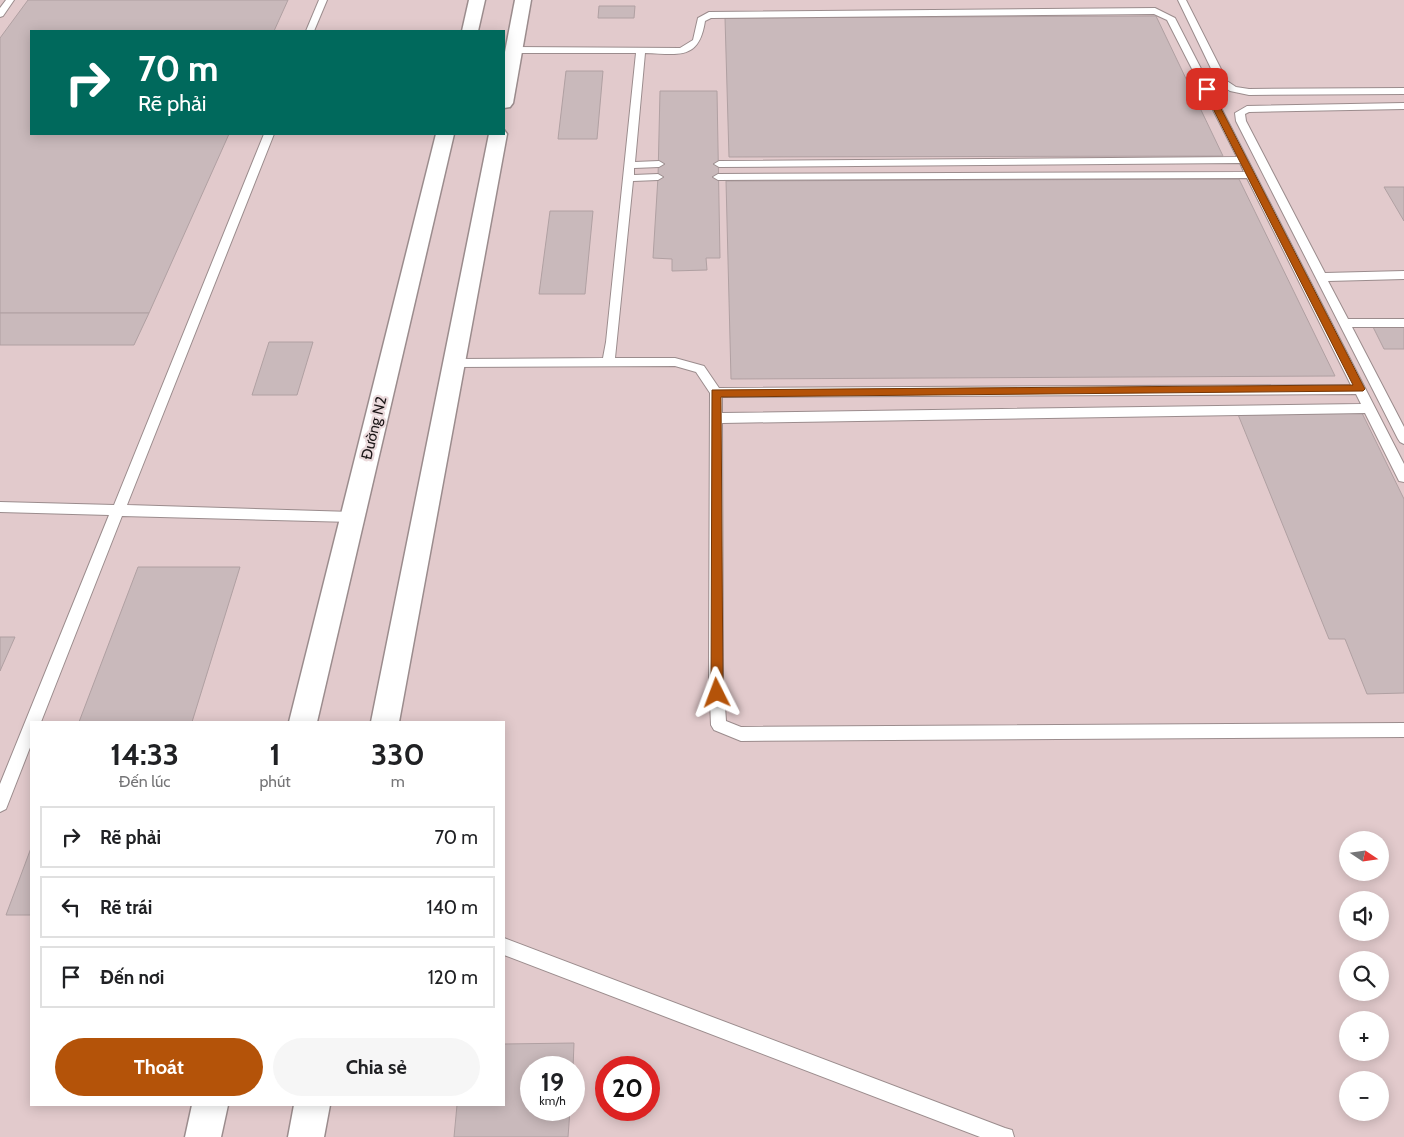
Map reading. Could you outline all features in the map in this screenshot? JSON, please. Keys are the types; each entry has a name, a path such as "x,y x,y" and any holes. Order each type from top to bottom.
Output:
{"street":[{"path":"470,30 478,0"},
{"path":"505,98 523,0"},
{"name":"Đường N2","path":"303,721 445,135"},
{"path":"385,721 498,135"},
{"path":"203,1137 210,1106"},
{"path":"306,1137 312,1106"}],"lane":[{"path":"0,14 10,0"},
{"path":"310,30 323,0"},
{"path":"1182,0 1223,83 1233,89 1248,92 1404,91"},
{"path":"514,50 681,51 692,47 697,41 702,20 709,15 1156,11 1171,18 1404,477"},
{"path":"608,362 612,342 641,51"},
{"path":"1404,106 1247,109 1240,113 1241,121 1404,439"},
{"path":"33,721 269,135"},
{"path":"719,164 1243,160"},
{"path":"949,162 954,177"},
{"path":"629,165 659,164"},
{"path":"718,177 1251,175"},
{"path":"628,178 658,177"},
{"path":"1320,276 1404,275"},
{"path":"1345,324 1404,323"},
{"path":"455,363 675,362 700,369 716,393 716,677 719,725 741,734 1404,730"},
{"path":"716,393 1360,389"},
{"path":"1198,390 1206,411"},
{"path":"1010,391 1018,413"},
{"path":"716,418 1369,408"},
{"path":"0,507 352,517"},
{"path":"0,804 30,729"},
{"path":"505,946 1005,1137"}],"shaded area":[{"path":"0,0 1404,0 1404,1137 0,1137"}],"building":[{"path":"28,0 288,0 274,30 30,30 30,135 229,135 149,313 0,313 0,38"},
{"path":"599,6 635,6 634,18 598,18"},
{"path":"1156,16 1223,156 729,157 725,18"},
{"path":"566,71 603,71 597,139 558,139"},
{"path":"660,91 717,91 720,258 706,258 707,270 672,271 672,259 653,258 658,177"},
{"path":"1239,179 1335,376 731,379 726,181"},
{"path":"1384,187 1404,187 1404,221"},
{"path":"550,211 593,211 585,294 539,294"},
{"path":"0,313 149,313 134,345 0,345"},
{"path":"1373,327 1404,327 1404,349 1384,349"},
{"path":"269,342 313,342 297,395 252,395"},
{"path":"1361,411 1404,499 1404,693 1367,694 1345,639 1329,639 1237,412"},
{"path":"138,567 240,567 192,721 79,721"},
{"path":"0,637 15,637 0,671"},
{"path":"30,851 30,915 6,915"},
{"path":"574,1043 573,1056 520,1056 520,1121 569,1121 568,1137 454,1137 457,1106 505,1106 505,1044"}],"route":[{"path":"717,693 716,393 1360,389 1207,89"}]}
